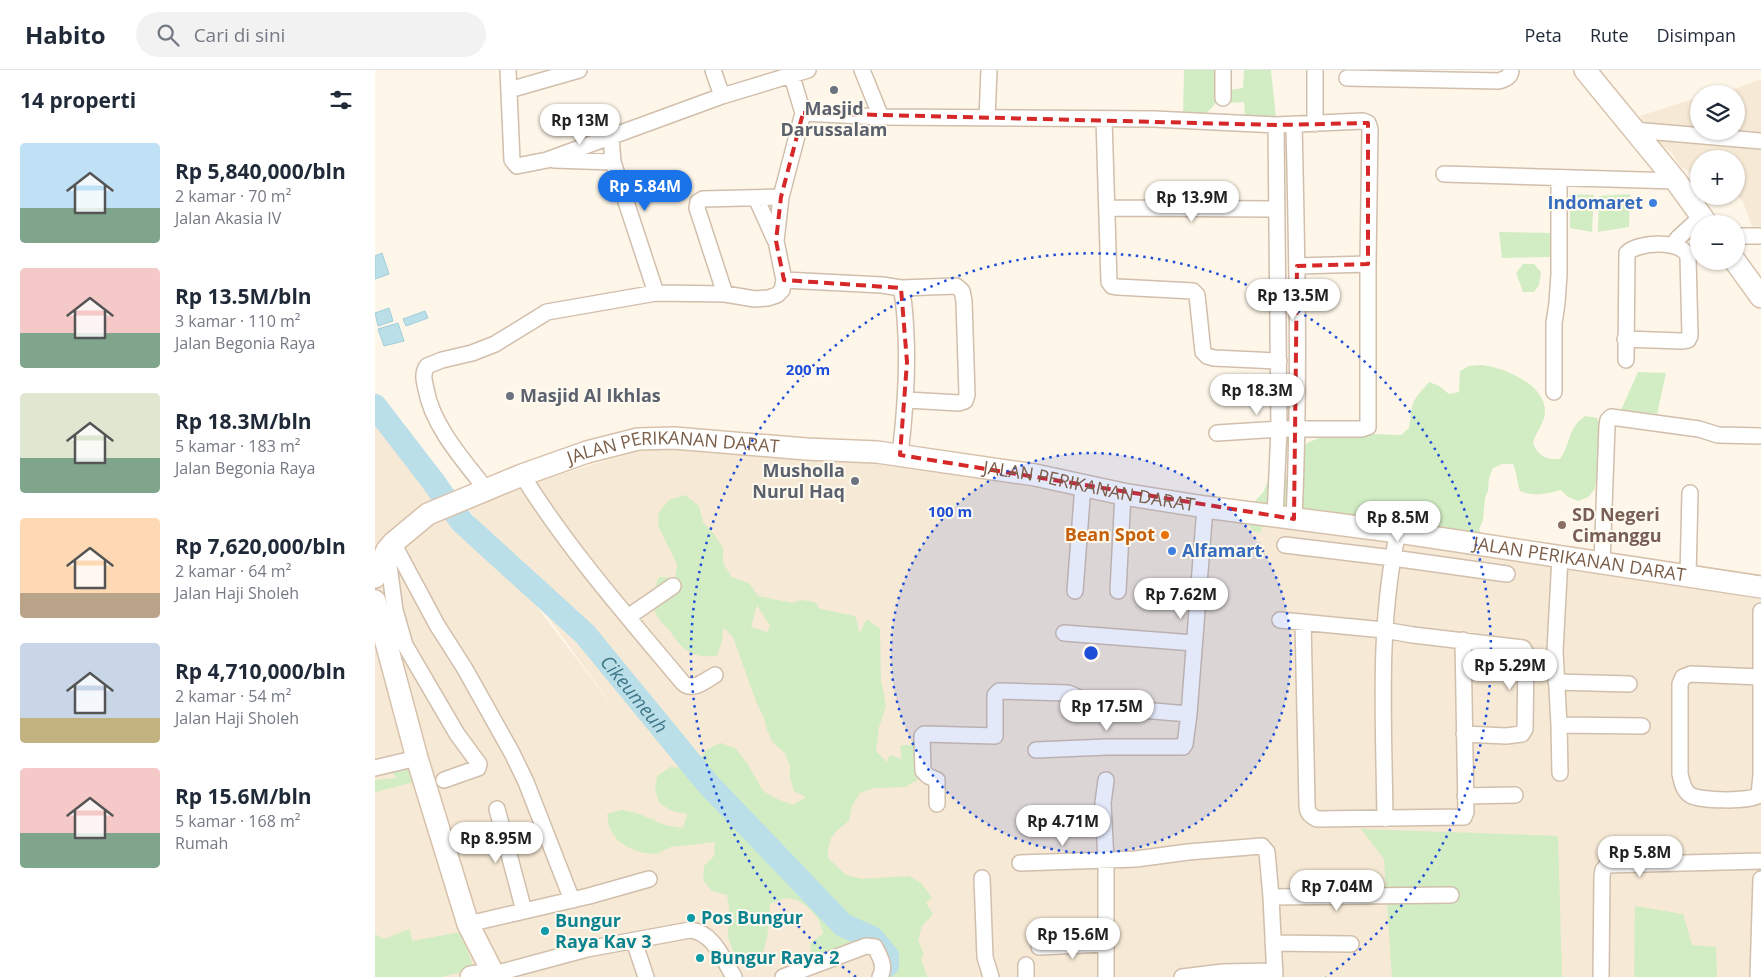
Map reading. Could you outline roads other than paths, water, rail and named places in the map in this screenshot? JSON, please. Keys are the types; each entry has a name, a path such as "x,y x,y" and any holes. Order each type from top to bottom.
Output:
{"street":[{"path":"508,70 512,160 517,166 547,160 722,96 791,73 808,70"},
{"path":"509,90 579,70"},
{"path":"713,70 722,96"},
{"path":"862,70 881,117"},
{"path":"987,118 989,70"},
{"path":"1223,70 1223,98"},
{"path":"1315,70 1315,124"},
{"path":"1347,78 1499,81 1507,78 1511,74 1511,70"},
{"path":"1585,70 1700,215"},
{"path":"776,241 781,197 803,113 791,73"},
{"path":"803,113 881,117 1154,119 1276,125 1363,121 1368,123 1370,129 1367,264 1367,427 1362,429 1279,429 1217,433"},
{"path":"1104,119 1109,282 1112,286 1193,292 1197,296 1203,352 1207,356 1214,358 1279,361"},
{"path":"1284,518 1298,430 1294,124"},
{"path":"1276,125 1279,429 1284,518"},
{"path":"1634,130 1761,141"},
{"path":"611,136 613,162 656,293"},
{"path":"547,160 613,162"},
{"path":"1444,174 1675,181"},
{"path":"1554,392 1554,323 1559,274 1559,178"},
{"path":"725,294 697,208 698,202 703,199 781,197"},
{"path":"486,489 437,424 428,403 423,376 427,366 495,344 547,312 656,293 725,294 744,298 768,298 782,290 784,280 776,241 756,198"},
{"path":"1107,208 1277,209"},
{"path":"1673,245 1677,238 1690,229"},
{"path":"1745,236 1761,236"},
{"path":"1625,339 1688,340 1690,336 1688,257 1684,249 1673,245 1640,246 1631,249 1627,253 1625,339 1626,360"},
{"path":"1297,266 1367,264"},
{"path":"1742,270 1761,297"},
{"path":"784,280 882,285 901,288 956,286 962,291 964,300 967,395 965,402 907,400"},
{"path":"901,288 905,302 907,362 907,400 901,455"},
{"path":"1602,562 1607,426 1608,420 1611,417 1699,429 1718,435 1761,436"},
{"name":"JALAN PERIKANAN DARAT","path":"390,546 428,514 522,475 603,448 639,440 674,438 806,448 863,450 901,455 1035,475 1123,494 1205,507 1398,532 1761,588"},
{"path":"522,475 539,503 628,617 687,687 692,687 715,674"},
{"path":"1075,591 1083,485"},
{"path":"1688,576 1690,493"},
{"path":"1118,591 1123,494"},
{"path":"1036,750 1107,747 1183,747 1187,737 1205,507"},
{"path":"1385,819 1384,630 1398,532"},
{"path":"1285,545 1507,574"},
{"path":"375,577 390,546"},
{"path":"390,546 395,610 405,645 457,734 479,764 478,768 445,780"},
{"path":"390,546 465,669 527,782 572,900"},
{"path":"1560,557 1555,651 1560,773"},
{"path":"628,617 673,586"},
{"path":"375,601 417,758 468,924 494,975"},
{"path":"1760,677 1691,674 1683,677 1680,684 1680,774 1682,785 1688,794 1705,799 1751,799 1759,795 1761,775 1761,611"},
{"path":"1280,620 1384,630 1523,648 1526,653 1525,729 1522,734 1506,736 1464,734"},
{"path":"1303,622 1307,811 1317,819 1464,818 1466,812 1463,640"},
{"path":"1063,634 1194,642"},
{"path":"1557,682 1629,684"},
{"path":"937,804 937,780 926,775 922,767 922,736 924,734 995,736 994,701 995,695 999,691 1068,693 1078,696 1088,704 1095,706 1189,714"},
{"path":"1559,725 1642,726"},
{"path":"375,768 417,758"},
{"path":"1105,977 1106,861 1103,803 1106,780"},
{"path":"1465,796 1515,794"},
{"path":"497,809 524,911"},
{"path":"1020,863 1106,861 1262,846 1267,852 1275,974 1223,972 1182,977"},
{"path":"1601,977 1602,876 1607,864 1761,861"},
{"path":"982,878 985,957 991,977"},
{"path":"468,924 572,900 649,879"},
{"path":"1757,977 1761,879"},
{"path":"1271,897 1451,896"},
{"path":"471,977 494,975 587,949 677,931 698,931 707,935 734,977"},
{"path":"634,940 646,977"},
{"path":"1273,943 1351,944"},
{"path":"1039,947 1105,944"},
{"path":"783,977 866,946 875,947 883,963 883,972 880,977"}],"water":[{"path":"382,253 389,274 375,279 375,256"},
{"path":"389,308 393,321 378,326 375,313"},
{"path":"425,311 428,318 406,326 403,319"},
{"path":"398,323 404,341 384,346 378,329"}],"waterway":[{"name":"Cikeumeuh","path":"375,406 462,522 585,634 708,784 843,925 872,938 887,956 887,965"}],"place":[{"name":"Masjid Darussalam","path":"834,90"},
{"name":"Indomaret","path":"1653,203"},
{"name":"Masjid Al Ikhlas","path":"510,396"},
{"name":"Musholla Nurul Haq","path":"855,481"},
{"name":"SD Negeri Cimanggu","path":"1562,525"},
{"name":"Bean Spot","path":"1165,535"},
{"name":"Alfamart","path":"1172,551"},
{"name":"Pos Bungur","path":"691,918"},
{"name":"Bungur Raya Kav 3","path":"545,931"},
{"name":"Bungur Raya 2","path":"700,958"}]}
